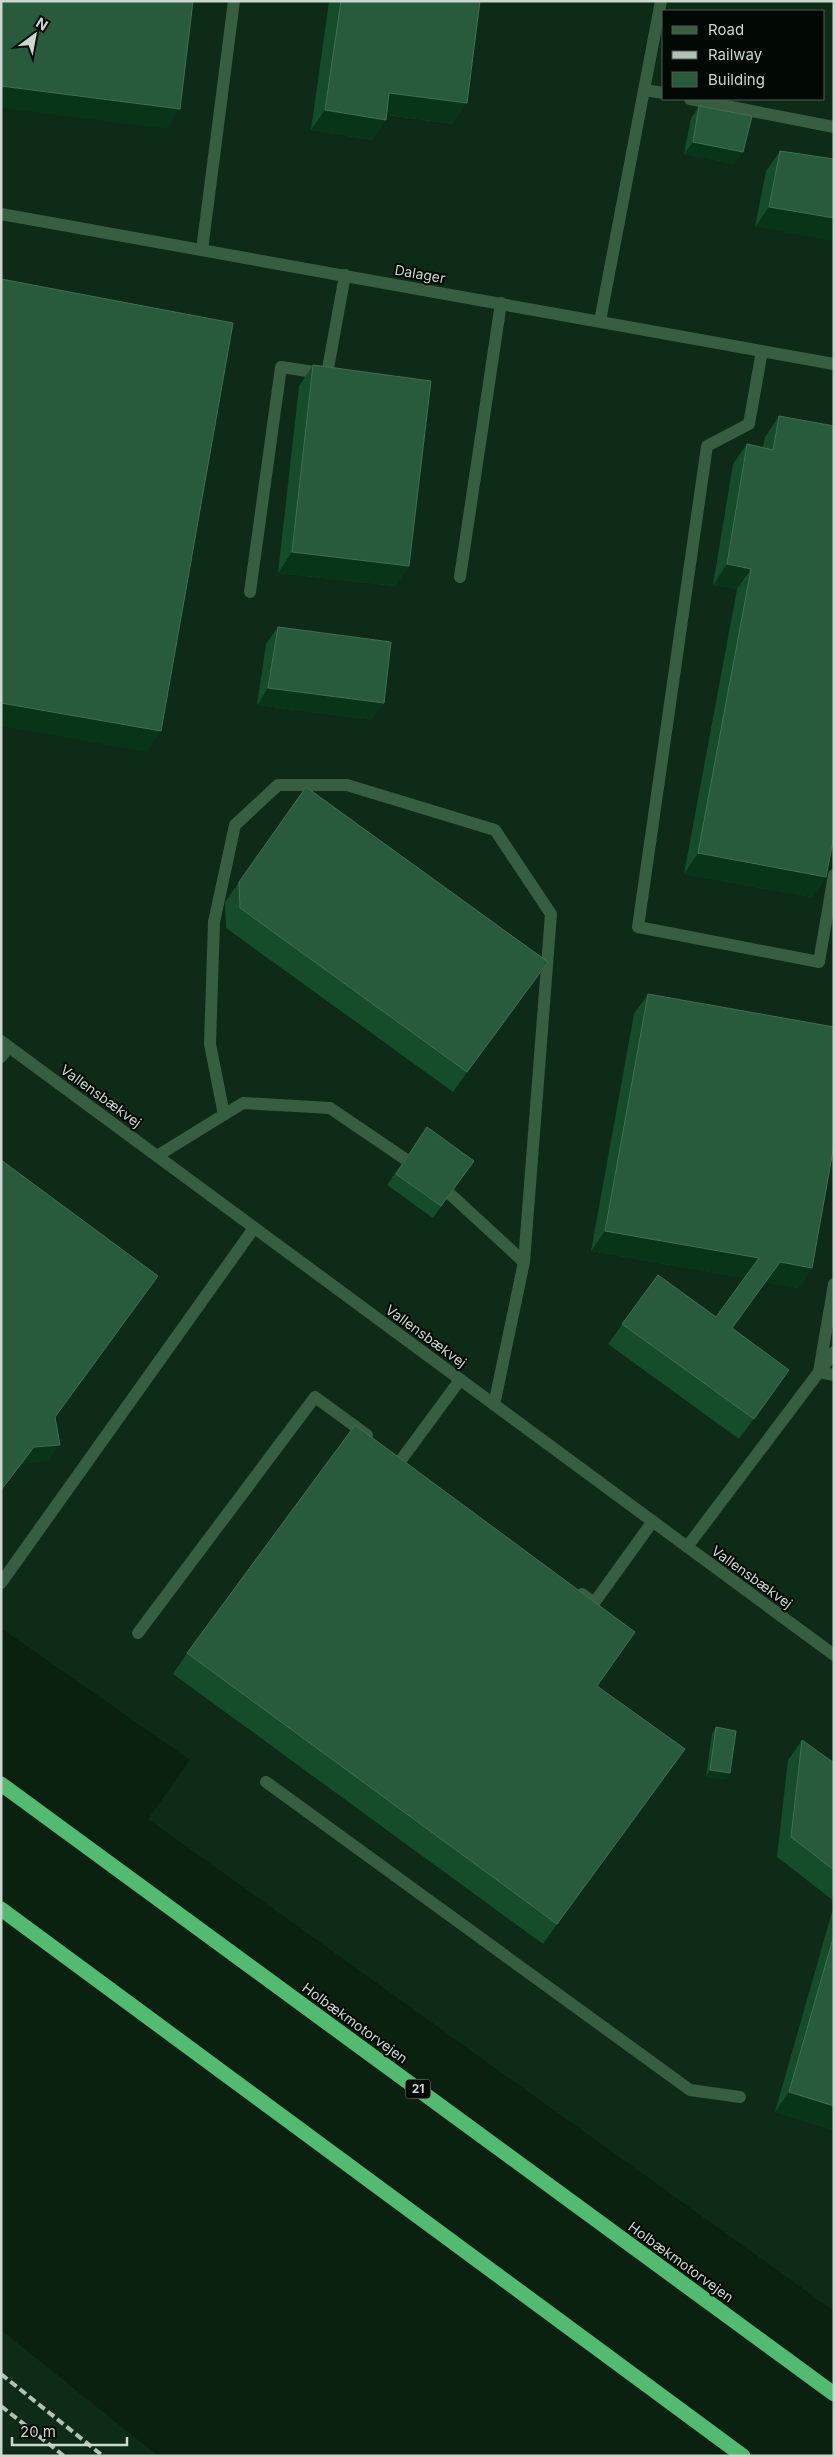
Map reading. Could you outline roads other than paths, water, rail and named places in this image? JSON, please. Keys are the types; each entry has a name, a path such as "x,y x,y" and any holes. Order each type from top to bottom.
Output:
{"highway":[{"name":"Holbækmotorvejen","path":"1,1784 834,2394"},
{"path":"1,1909 743,2456"}],"street":[{"path":"202,250 234,1"},
{"path":"600,322 661,1"},
{"path":"644,90 662,94"},
{"path":"695,100 834,128"},
{"name":"Dalager","path":"1,214 834,364"},
{"path":"250,592 281,367 327,374 345,275"},
{"path":"460,577 501,303"},
{"path":"762,351 749,424 707,446 638,927 819,962 834,875"},
{"path":"224,1115 210,1044 214,922 235,825 278,785 347,786 495,830 551,914 524,1262 494,1405"},
{"path":"1,1057 5,1044"},
{"name":"Vallensbækvej","path":"5,1044 834,1656"},
{"path":"157,1156 243,1103 330,1108 405,1159"},
{"path":"450,1194 524,1262"},
{"path":"1,1583 254,1228"},
{"path":"819,1372 834,1284"},
{"path":"687,1547 834,1352"},
{"path":"819,1372 834,1375"},
{"path":"401,1460 460,1380"},
{"path":"138,1633 315,1397 378,1443"},
{"path":"571,1586 594,1603 653,1521"},
{"path":"266,1782 690,2090 740,2097"}],"railway":[{"path":"1,2374 103,2456"},
{"path":"1,2406 64,2456"}]}
